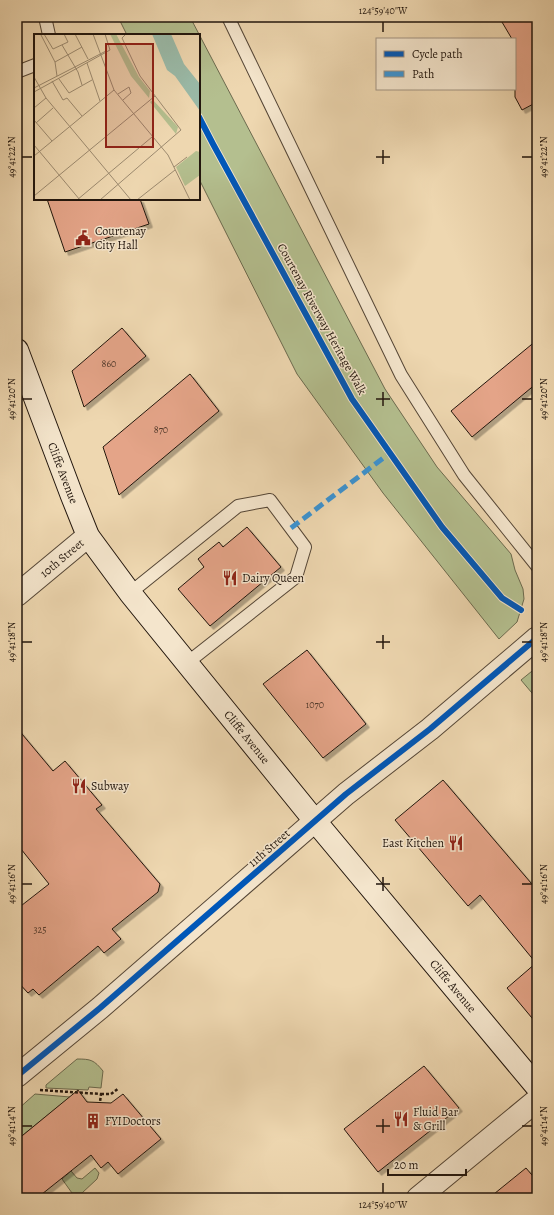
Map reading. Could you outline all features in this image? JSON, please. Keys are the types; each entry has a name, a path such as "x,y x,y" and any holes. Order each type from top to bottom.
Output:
{"street":[{"name":"Cliffe Avenue","path":"17,350 88,536 130,593 315,821 537,1087"},
{"name":"10th Street","path":"17,595 88,536"},
{"name":"11th Street","path":"17,1076 100,1008 346,794 430,729 537,638"},
{"path":"418,1198 537,1100"}],"lane":[{"path":"45,17 49,34"},
{"path":"228,17 401,375 464,475 537,566"},
{"path":"17,72 34,66"},
{"path":"130,593 238,506 270,500 305,547 296,577 187,663"}],"path":[{"path":"33,1090 111,1094 119,1088"},
{"path":"100,1102 101,1094"}],"green space":[{"path":"118,17 190,17 199,34 126,34"},
{"path":"200,36 385,389 437,467 511,554 515,570 523,589 524,599 517,622 499,639 383,493 297,374 200,181"},
{"path":"537,667 537,699 521,680"},
{"path":"77,1059 92,1061 103,1071 101,1088 89,1087 88,1090 46,1088 46,1085"},
{"path":"35,1094 70,1097 18,1139 17,1110"},
{"path":"95,1168 99,1173 97,1179 82,1193 72,1193 62,1179 71,1171 77,1178 82,1179"}],"building":[{"path":"499,17 537,17 537,102 522,110 515,97 516,38 511,38"},
{"name":"Courtenay City Hall","path":"47,200 140,200 149,224 65,252"},
{"path":"122,328 146,356 84,407 72,371"},
{"path":"537,340 537,383 472,437 451,411"},
{"path":"190,374 219,411 119,495 103,447"},
{"name":"Dairy Queen","path":"247,527 281,567 210,626 178,589 204,567 198,559 219,542 223,547"},
{"path":"307,650 366,724 323,758 263,684"},
{"path":"17,728 53,771 65,761 102,805 96,809 160,884 158,892 112,929 121,939 104,953 98,946 39,995 33,989 28,993 17,981 17,909 49,884 17,844"},
{"name":"East Kitchen","path":"443,780 537,890 537,1024 507,988 536,963 480,895 468,906 395,820"},
{"name":"Fluid Bar & Grill","path":"424,1066 459,1108 378,1172 344,1129"},
{"name":"FYIDoctors","path":"78,1090 87,1102 111,1103 123,1094 161,1139 118,1174 108,1162 101,1168 91,1155 37,1198 17,1198 17,1140"},
{"path":"526,1168 537,1181 537,1198 489,1198"}],"marked path":[{"path":"291,528 390,453"}],"cycle path":[{"name":"Courtenay Riverway Heritage Walk","path":"200,119 352,399 442,527 502,598 521,610"},
{"path":"17,1076 100,1008 346,794 430,729 537,638"}],"place":[{"name":"Courtenay City Hall","path":"83,238"},
{"name":"Dairy Queen","path":"230,578"},
{"name":"Subway","path":"79,786"},
{"name":"East Kitchen","path":"456,843"},
{"name":"Fluid Bar & Grill","path":"401,1119"},
{"name":"FYIDoctors","path":"93,1121"}]}
